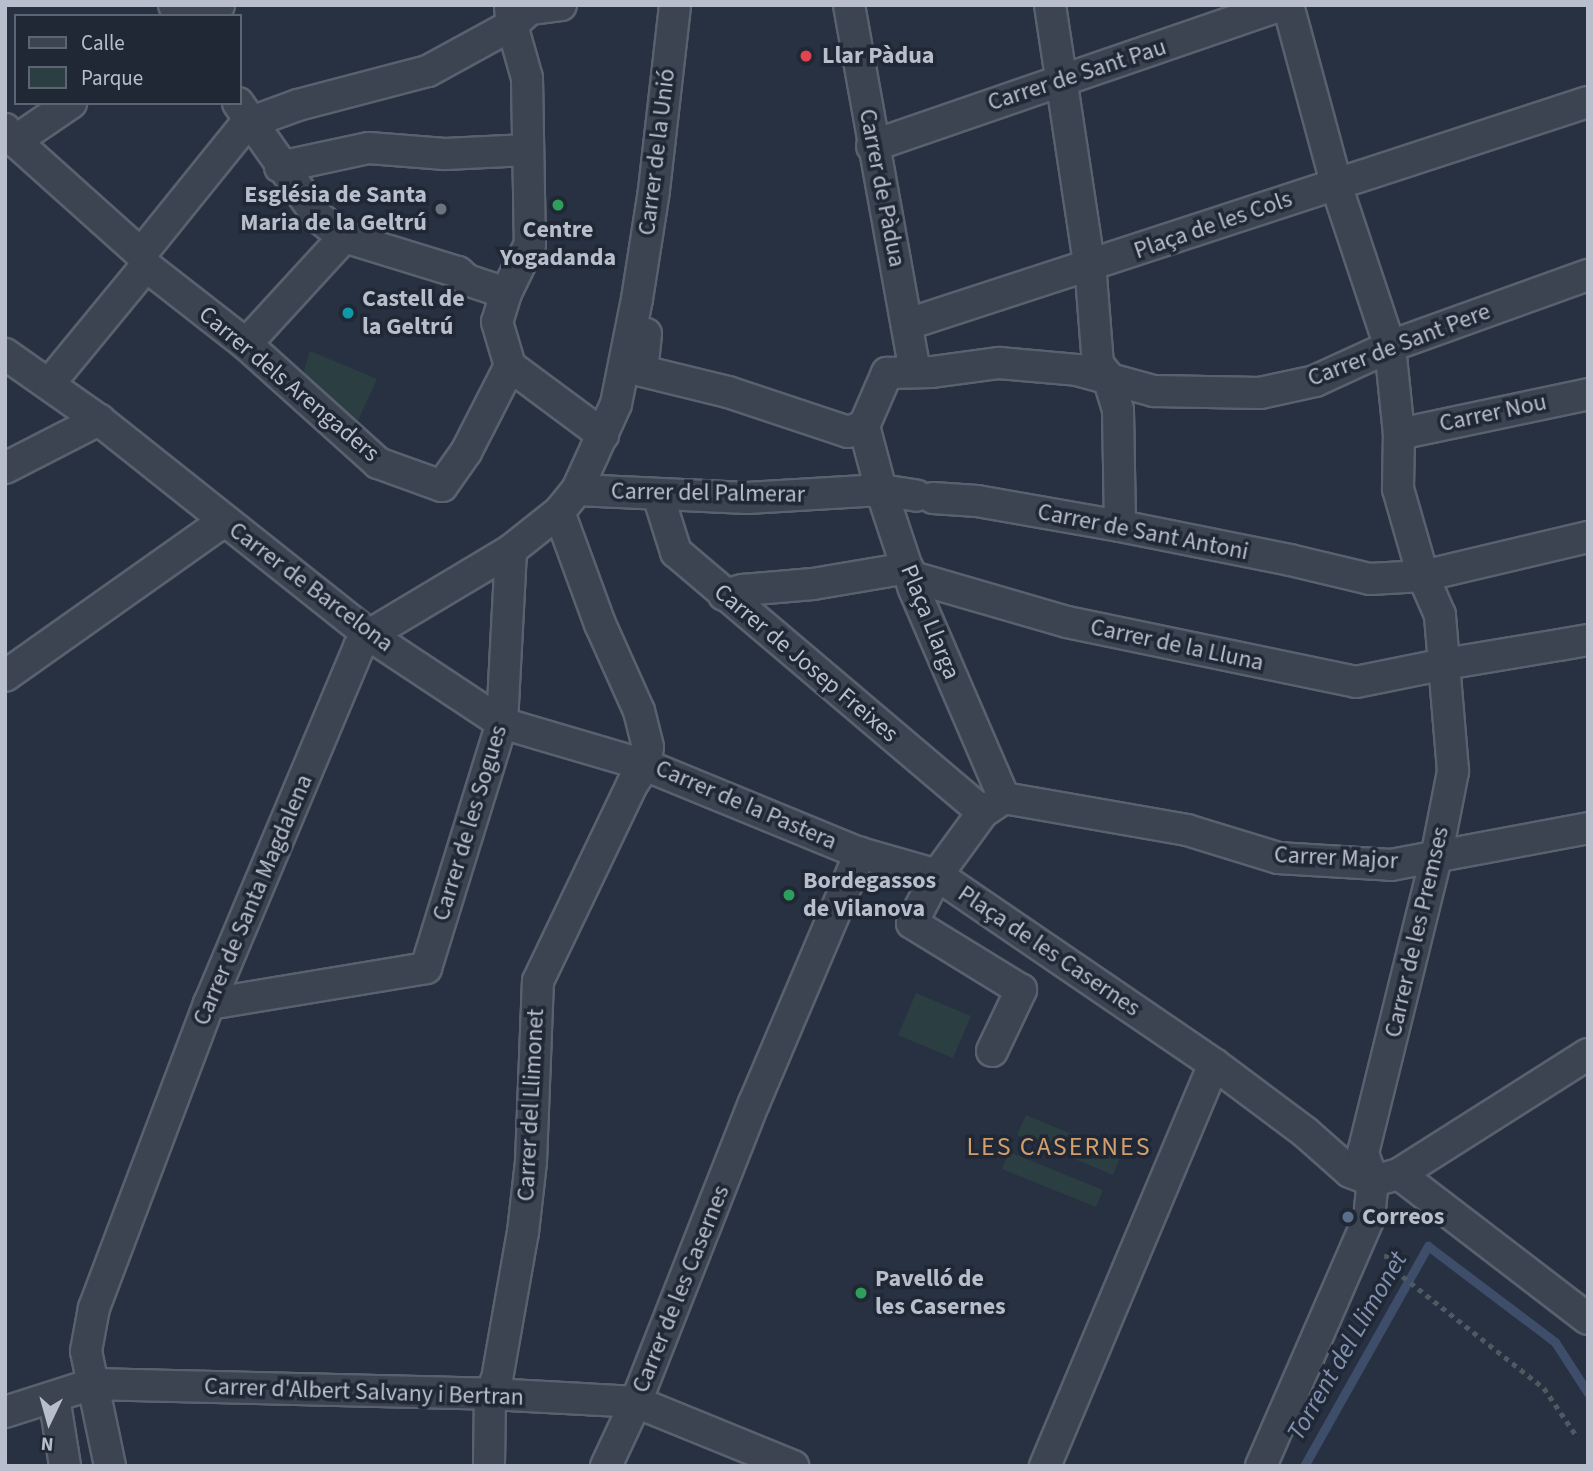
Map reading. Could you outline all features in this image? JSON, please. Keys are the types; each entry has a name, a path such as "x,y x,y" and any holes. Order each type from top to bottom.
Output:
{"street":[{"path":"49,384 144,260 244,113 298,106 428,71 507,12 561,5"},
{"name":"Carrer de la Unió","path":"568,501 616,404 637,299 654,190 675,5"},
{"name":"Carrer de Pàdua","path":"849,5 872,146 915,371"},
{"path":"1050,5 1079,206 1098,364 1108,377 1118,410 1120,526"},
{"name":"Carrer de Sant Pau","path":"872,146 1282,5"},
{"path":"1288,5 1319,112 1343,181"},
{"path":"507,12 527,78 530,244 506,293 497,323 508,359 603,435"},
{"name":"Plaça de les Cols","path":"908,324 1086,271 1343,181 1588,102"},
{"path":"10,135 67,105"},
{"path":"244,113 318,217 344,237 458,272 467,280 506,293"},
{"name":"Carrer dels Arengaders","path":"10,135 144,260 246,344 378,463 442,486 466,452 508,359"},
{"path":"280,167 369,148 445,154 528,150"},
{"name":"Carrer de les Premses","path":"1343,181 1390,347 1399,434 1398,489 1423,576 1440,615 1453,771 1436,858 1363,1153 1386,1177"},
{"path":"246,344 344,237"},
{"path":"657,255 642,371 728,392 848,432 864,426 887,373 915,371"},
{"name":"Carrer de Sant Pere","path":"915,371 932,372 999,363 1077,370 1154,391 1260,393 1315,381 1390,347 1588,275"},
{"name":"Carrer de Barcelona","path":"5,354 99,420 369,635 502,723 645,765"},
{"name":"Carrer Nou","path":"1399,434 1588,394"},
{"path":"5,468 99,420"},
{"name":"Plaça Llarga","path":"864,426 881,490 914,589 993,805"},
{"name":"Carrer de Sant Antoni","path":"881,490 977,501 1120,526 1370,579 1423,576 1588,537"},
{"name":"Carrer del Palmerar","path":"568,501 658,495 747,498 881,490"},
{"name":"Carrer de Josep Freixes","path":"658,495 676,552 724,595 993,805"},
{"name":"Carrer de Santa Magdalena","path":"110,1466 86,1352 94,1308 209,1004 359,647 369,635 511,550 568,501"},
{"name":"Carrer de la Pastera","path":"568,501 600,624 639,711 648,747 645,765 860,853"},
{"path":"5,676 224,522"},
{"name":"Carrer de les Sogues","path":"209,1004 426,968 502,723 511,550"},
{"path":"724,595 743,590 910,572"},
{"name":"Carrer de la Lluna","path":"910,572 1067,622 1356,682 1444,672 1588,640"},
{"name":"Carrer del Llimonet","path":"489,1466 490,1394 497,1379 531,1162 538,981 645,765"},
{"path":"992,1051 1021,990 912,923 937,875 993,805"},
{"name":"Carrer Major","path":"993,805 1187,830 1278,858 1391,865 1588,828"},
{"name":"Plaça de les Casernes","path":"860,853 937,875 1214,1064 1305,1132 1350,1172 1386,1177 1584,1311"},
{"name":"Carrer de les Casernes","path":"606,1466 636,1402 751,1110 860,853"},
{"path":"1261,1466 1386,1177 1588,1054"},
{"path":"1045,1466 1214,1064"},
{"path":"65,1466 54,1397 76,1359 86,1352"},
{"path":"5,1412 92,1384"},
{"name":"Carrer d'Albert Salvany i Bertran","path":"92,1384 490,1394 636,1402 793,1466"}],"path":[{"path":"1387,1251 1387,1264 1544,1388 1578,1438"}],"green space":[{"path":"310,351 377,379 354,429 301,380"},
{"path":"916,993 971,1016 953,1058 898,1035"},
{"path":"1026,1115 1121,1155 1113,1175 1017,1135"},
{"path":"1009,1152 1103,1190 1096,1207 1002,1169"}],"waterway":[{"name":"Torrent del Llimonet","path":"1304,1466 1428,1246 1555,1342 1588,1393"}],"place":[{"name":"Llar Pàdua","path":"806,56"},
{"name":"Centre Yogadanda","path":"558,205"},
{"name":"Església de Santa Maria de la Geltrú","path":"441,209"},
{"name":"Castell de la Geltrú","path":"348,313"},
{"name":"Bordegassos de Vilanova","path":"789,895"},
{"name":"Correos","path":"1348,1217"},
{"name":"Pavelló de les Casernes","path":"861,1293"}],"district":[{"name":"LES CASERNES","path":"1059,1147"}]}
